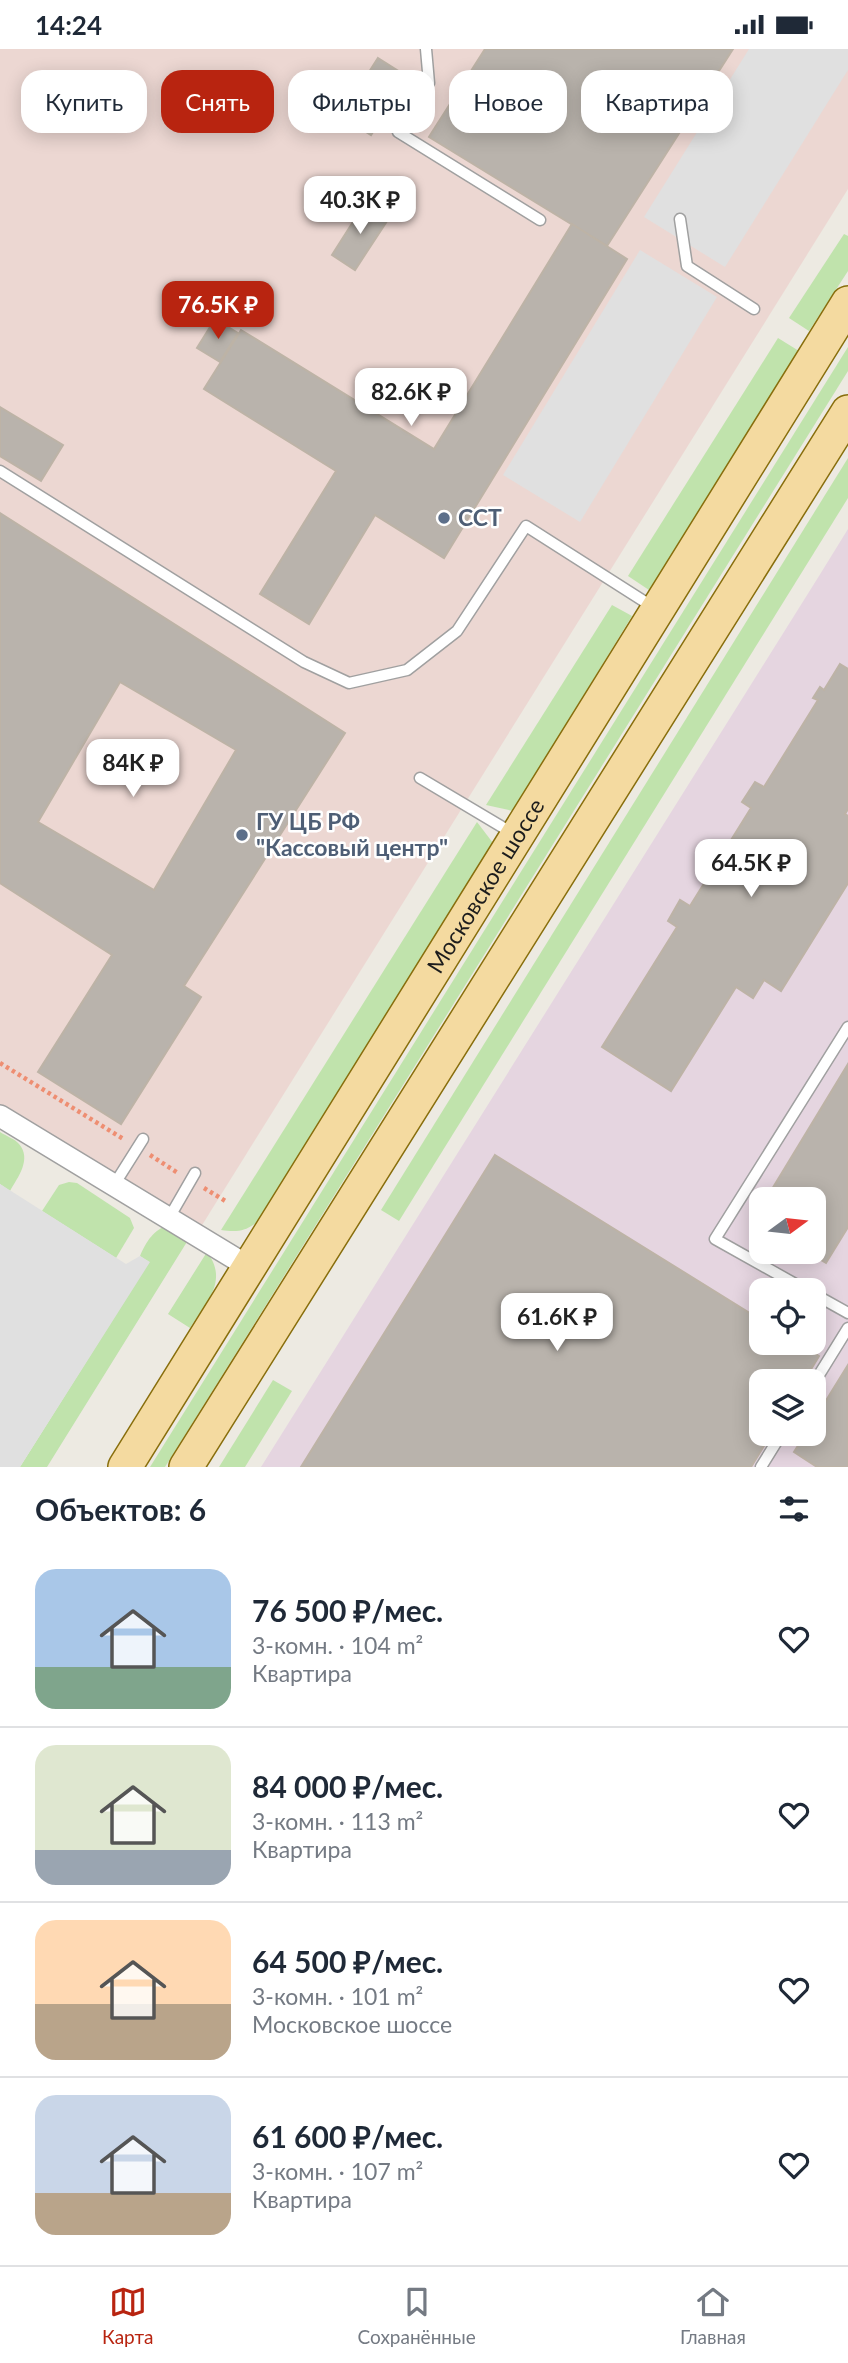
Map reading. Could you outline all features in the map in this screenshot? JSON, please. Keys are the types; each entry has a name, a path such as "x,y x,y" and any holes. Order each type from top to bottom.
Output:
{"main road":[{"name":"Московское шоссе","path":"125,1467 848,303"},
{"path":"186,1467 848,412"}],"street":[{"path":"0,1116 249,1267"}],"lane":[{"path":"426,49 429,83 398,132 540,220"},
{"path":"680,219 687,265 754,309"},
{"path":"0,471 304,663 349,683 407,670 457,631 526,526 658,611"},
{"path":"421,778 518,836"},
{"path":"785,1278 715,1239 848,1027"},
{"path":"114,1185 143,1139"},
{"path":"169,1218 190,1175"},
{"path":"826,1301 848,1313"},
{"path":"823,1369 848,1328"},
{"path":"761,1467 774,1446"}],"path":[{"path":"0,1063 130,1143"},
{"path":"148,1154 190,1175"},
{"path":"201,1186 227,1202"}],"shaded area":[{"path":"0,49 848,49 848,189 199,1230 0,1108"},
{"path":"749,49 848,49 848,70 725,267 644,217 696,133 733,133 733,75"},
{"path":"640,250 717,297 580,522 503,475"},
{"path":"848,529 848,1467 261,1467"},
{"path":"0,1184 126,1264 140,1256 150,1262 20,1467 0,1467"}],"green space":[{"path":"844,234 848,236 848,271 809,331 789,318"},
{"path":"778,338 799,351 649,590 628,576"},
{"path":"848,347 848,371 165,1467 150,1467"},
{"path":"848,458 848,498 399,1221 381,1210"},
{"path":"612,605 632,616 513,811 486,805"},
{"path":"477,822 493,843 256,1223 239,1231 221,1230"},
{"path":"0,1132 17,1142 23,1150 24,1162 10,1191 0,1184"},
{"path":"77,1183 130,1218 134,1228 116,1258 42,1211 59,1185"},
{"path":"169,1224 190,1237 47,1467 20,1467 149,1262 140,1256 145,1245 155,1233"},
{"path":"207,1252 216,1272 216,1282 190,1328 168,1314"},
{"path":"273,1380 292,1391 245,1467 219,1467"}],"building":[{"path":"485,49 733,49 720,70 581,70 581,133 679,133 607,246 429,137 435,133 435,128 449,106 449,133 567,133 567,70 472,70"},
{"path":"378,58 397,70 370,70"},
{"path":"365,203 389,218 355,270 332,255"},
{"path":"572,224 627,259 444,558 375,515 309,624 260,594 336,471 204,389 241,330 434,449"},
{"path":"215,319 238,333 220,362 197,348"},
{"path":"0,407 63,445 41,481 0,456"},
{"path":"0,513 345,733 184,986 201,997 121,1124 38,1072 112,955 0,883","holes":["120,682 236,750 154,890 38,822"]},
{"path":"840,664 848,669 848,809 845,814 848,816 848,883 781,991 764,980 753,998 736,987 671,1091 602,1047 677,927 668,921 680,900 690,906 751,808 742,802 755,782 764,787 818,700 813,698 820,687 824,690"},
{"path":"848,1064 848,1227 826,1263 826,1187 773,1187"},
{"path":"495,1155 749,1313 749,1355 819,1356 811,1369 749,1369 749,1446 764,1446 751,1467 301,1467"},
{"path":"848,1365 848,1467 817,1467 794,1452 798,1446 826,1446 826,1401"}],"place":[{"name":"ССТ","path":"444,518"},
{"name":"ГУ ЦБ РФ \"Кассовый центр\"","path":"242,835"}]}
